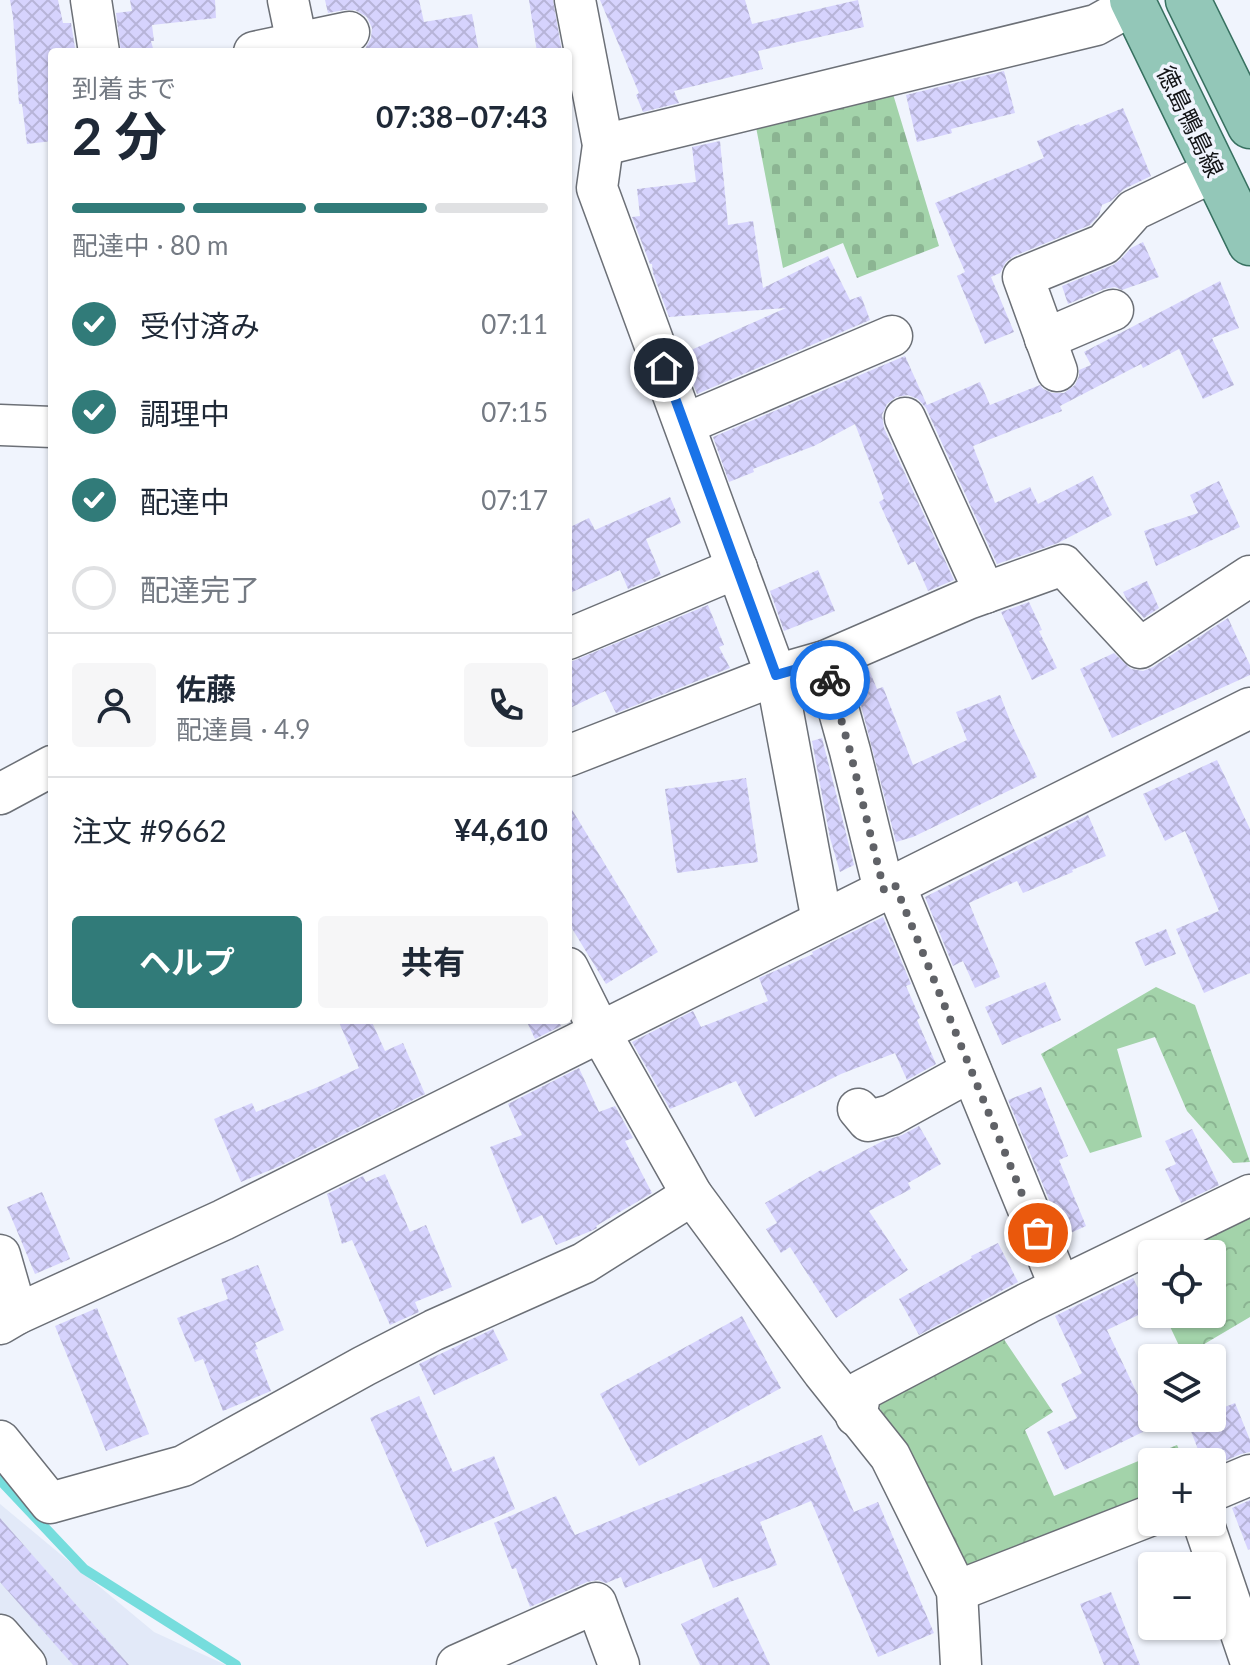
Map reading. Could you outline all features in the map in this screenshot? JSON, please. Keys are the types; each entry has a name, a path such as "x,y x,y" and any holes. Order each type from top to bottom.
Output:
{"main road":[{"path":"1192,1 1250,126"},
{"name":"徳島鴨島線","path":"1133,2 1250,243"}],"street":[{"path":"91,0 98,48"},
{"path":"288,0 297,43"},
{"path":"575,0 603,145 597,188 585,204 685,424 776,675 822,921"},
{"path":"603,145 1096,25 1133,2"},
{"path":"273,48 349,32"},
{"path":"1113,310 1051,355 1023,277 1104,244 1134,210 1215,171"},
{"path":"685,424 892,336"},
{"path":"905,418 985,593"},
{"path":"0,425 48,427"},
{"path":"572,754 776,675 825,661 985,593 1063,565 1140,648 1250,576"},
{"path":"572,637 737,568"},
{"path":"825,661 890,888 971,1071 1060,1287"},
{"path":"0,1255 8,1319 223,1220 1250,708"},
{"path":"0,794 48,768"},
{"path":"572,976 692,1195 856,1416 890,1456 957,1591 955,1662"},
{"path":"858,1109 868,1121 891,1115 971,1071"},
{"path":"0,1441 50,1503 183,1466 378,1358 584,1263 692,1195"},
{"path":"856,1416 861,1391 1060,1287 1250,1195"},
{"path":"1226,1485 1250,1475"},
{"path":"957,1591 1138,1520"},
{"path":"1208,1536 1250,1660"},
{"path":"457,1665 596,1603 619,1665"},
{"path":"0,1635 26,1665"}],"shaded area":[{"path":"0,1504 154,1632 226,1665 0,1665"}],"green space":[{"path":"893,94 939,246 857,278 843,243 783,268 756,127"},
{"path":"1156,987 1195,1005 1250,1162 1233,1163 1187,1111 1155,1037 1117,1049 1142,1137 1090,1153 1041,1054"},
{"path":"1250,1215 1250,1317 1204,1344 1178,1344 1171,1328 1226,1328 1226,1240 1198,1240"},
{"path":"1001,1335 1053,1412 1025,1430 1054,1496 1138,1461 1138,1510 958,1576 894,1444 878,1403"}],"building":[{"path":"10,0 58,0 63,23 71,23 75,48 48,48 48,141 27,144 22,104 19,104"},
{"path":"130,0 215,0 216,18 152,25 153,48 120,48 116,13 132,11"},
{"path":"325,0 419,0 424,22 472,14 478,48 366,48 372,28 367,17 355,10 328,13"},
{"path":"529,0 553,0 561,48 536,48"},
{"path":"600,0 745,0 752,24 858,0 864,27 758,51 763,69 674,91 679,103 643,112 636,95 639,93"},
{"path":"1004,71 1015,113 951,129 952,133 917,142 906,95"},
{"path":"1123,108 1151,176 1124,189 1102,205 1099,215 1090,225 1014,256 1000,273 991,277 1014,332 985,344 957,276 965,272 935,203 1044,158 1037,141"},
{"path":"720,141 728,225 753,221 763,288 828,256 850,300 861,296 870,320 697,394 682,354 786,308 669,317 652,264 632,217 640,216 637,189 696,182 692,147"},
{"path":"1143,242 1159,277 1122,290 1115,287 1104,289 1068,304 1062,286 1113,265 1131,248"},
{"path":"1220,281 1239,328 1212,338 1234,385 1203,399 1179,349 1143,368 1141,364 1060,406 1062,411 973,446 995,503 1030,487 1038,504 1093,476 1112,515 1058,543 997,564 926,408 918,399 908,395 896,397 887,404 882,415 884,428 954,580 928,591 915,561 908,565 879,502 884,499 855,424 814,446 753,469 754,472 729,482 713,437 905,356 927,405 980,382 990,405 1040,385 1052,393 1064,393 1075,385 1079,370 1091,365 1084,352"},
{"path":"1219,481 1240,527 1156,566 1144,531 1198,513 1190,495"},
{"path":"670,497 681,523 646,539 661,575 628,589 620,570 572,592 572,526 589,518 595,530"},
{"path":"818,570 835,611 784,631 770,591"},
{"path":"1147,581 1159,608 1144,618 1123,592"},
{"path":"1029,602 1057,668 1032,680 1001,612"},
{"path":"708,605 724,645 719,647 730,668 616,713 605,691 572,707 572,661"},
{"path":"1228,618 1250,665 1250,675 1112,738 1080,669 1114,653 1131,669 1143,671"},
{"path":"868,667 877,689 883,687 913,765 967,740 956,712 1000,695 1037,777 913,837 896,842 853,674"},
{"path":"822,738 854,865 840,872 830,838 812,741"},
{"path":"1217,760 1250,829 1250,973 1204,993 1176,929 1219,911 1185,831 1165,841 1143,794"},
{"path":"746,778 758,862 677,873 665,789"},
{"path":"572,810 658,952 606,984 572,929"},
{"path":"1088,815 1106,856 1023,893 1017,881 969,903 1000,977 975,988 963,961 953,966 925,897"},
{"path":"883,917 911,984 906,986 936,1064 907,1080 895,1053 841,1074 755,1117 736,1081 670,1109 632,1042 693,1011 701,1027 768,1001 759,978"},
{"path":"1166,929 1176,954 1145,966 1135,942"},
{"path":"1045,982 1061,1020 1002,1045 985,1007"},
{"path":"340,1024 373,1024 385,1051 403,1043 425,1094 241,1182 214,1119 252,1103 256,1112 359,1068"},
{"path":"528,1024 560,1024 561,1026 535,1039"},
{"path":"579,1068 599,1112 615,1106 633,1138 625,1141 652,1193 597,1228 556,1245 542,1215 522,1224 490,1147 522,1135 508,1104"},
{"path":"1041,1087 1068,1156 1059,1160 1086,1226 1064,1236 1008,1100"},
{"path":"919,1126 941,1164 908,1183 911,1189 869,1211 908,1270 836,1318 790,1247 781,1253 766,1229 777,1223 765,1203 821,1170 823,1172"},
{"path":"1192,1129 1219,1185 1181,1203 1165,1169 1176,1164 1165,1141"},
{"path":"385,1174 410,1232 426,1225 452,1287 415,1302 419,1312 390,1325 352,1240 342,1244 327,1194 363,1176 366,1182"},
{"path":"42,1192 70,1259 35,1274 7,1207"},
{"path":"998,1243 1018,1282 919,1335 899,1299"},
{"path":"258,1265 284,1330 255,1343 271,1391 223,1411 203,1359 195,1362 177,1318 228,1299 221,1279"},
{"path":"1133,1278 1138,1288 1138,1315 1107,1330 1138,1395 1138,1432 1143,1432 1065,1470 1047,1432 1077,1418 1061,1384 1082,1373 1055,1316"},
{"path":"97,1308 149,1434 106,1451 55,1326"},
{"path":"742,1316 781,1388 639,1466 600,1394"},
{"path":"493,1329 508,1360 434,1395 419,1364"},
{"path":"419,1396 453,1472 494,1456 515,1509 427,1547 370,1418"},
{"path":"1235,1403 1250,1440 1250,1452 1226,1460 1226,1448 1197,1448 1191,1432 1226,1432 1226,1407"},
{"path":"822,1435 854,1512 878,1502 934,1633 878,1657 811,1501 760,1522 777,1565 713,1588 701,1558 625,1588 621,1577 606,1583 598,1580 587,1582 530,1607 516,1568 512,1569 494,1523 556,1496 575,1535"},
{"path":"1250,1500 1250,1549 1248,1550 1232,1508"},
{"path":"0,1518 129,1665 73,1665 0,1582"},
{"path":"1111,1592 1140,1665 1104,1665 1080,1604"},
{"path":"738,1597 770,1665 700,1665 681,1624"}],"waterway":[{"path":"0,1480 84,1569 236,1665"}],"way so far":[{"path":"830,680 884,890 895,885 1038,1233"}],"route":[{"path":"664,368 776,675 825,661 830,680"}]}
